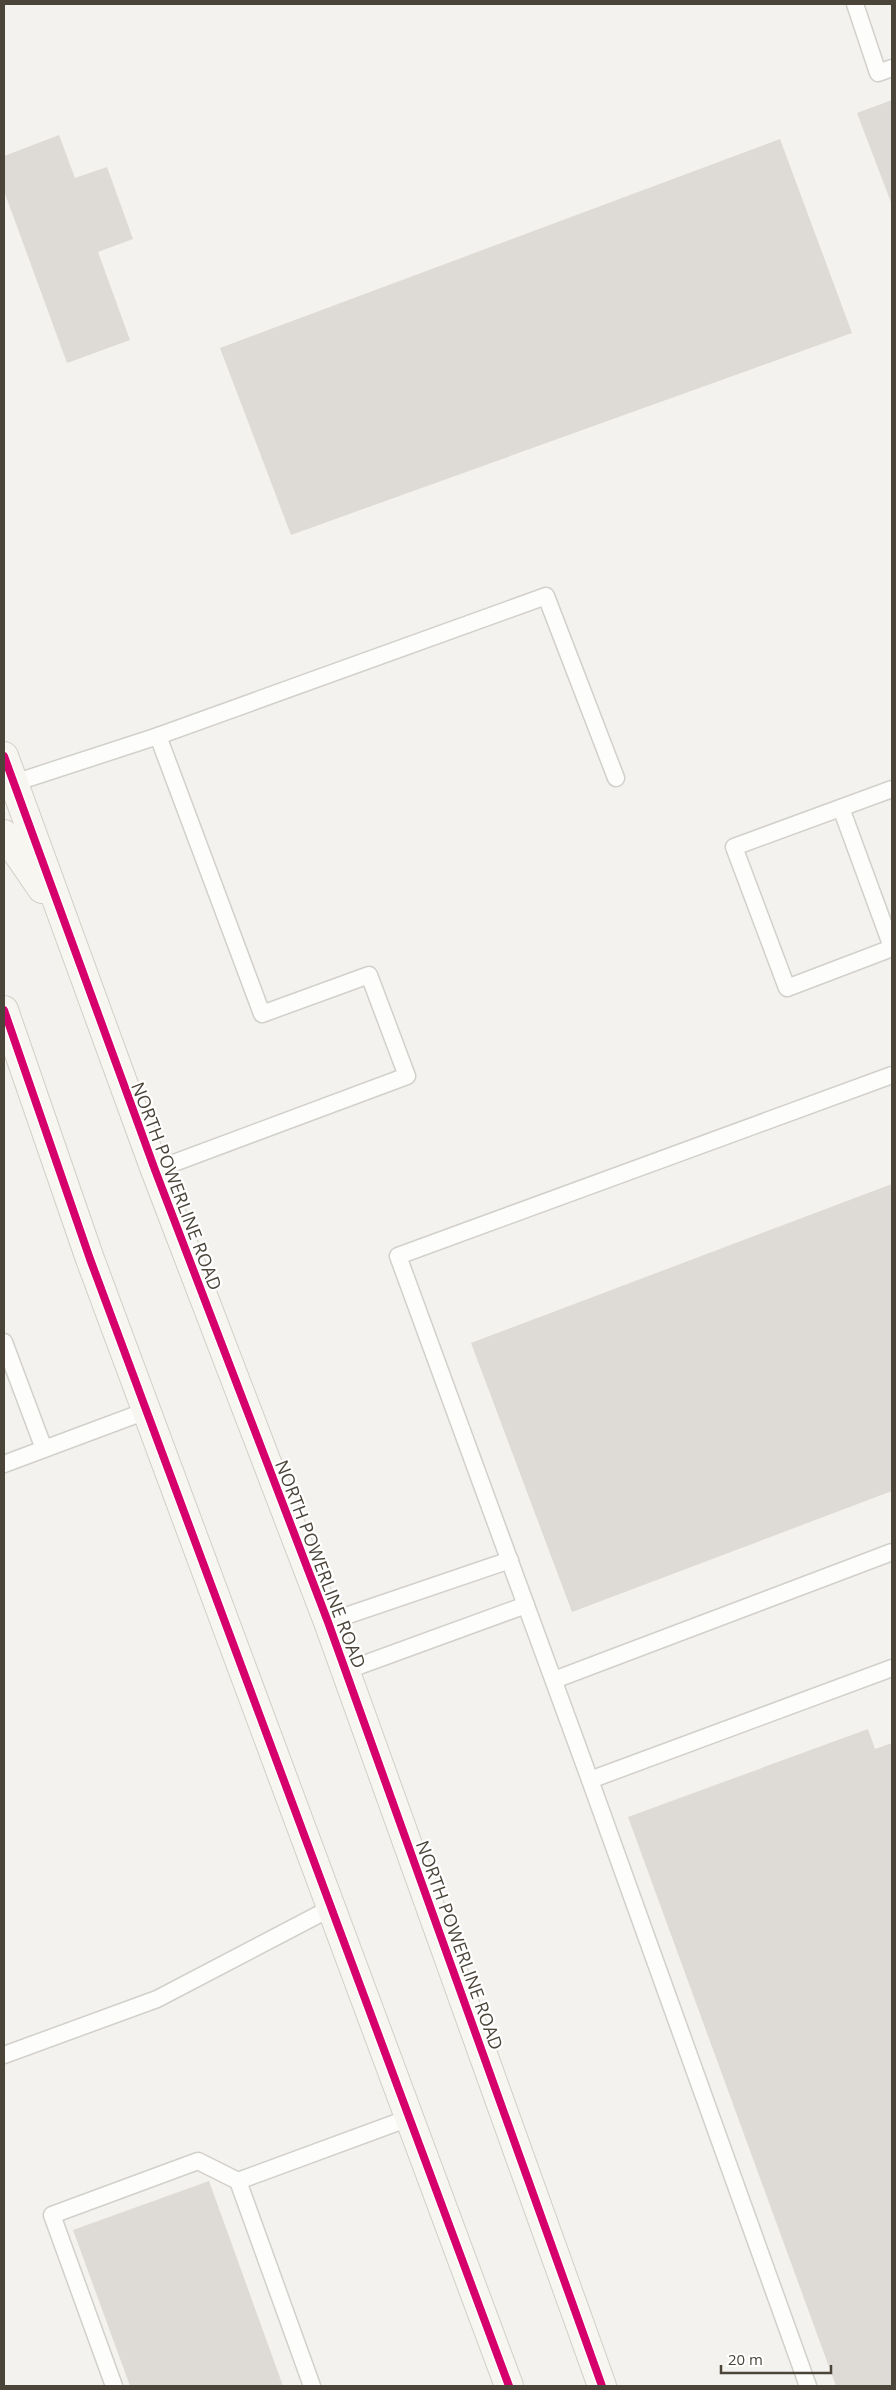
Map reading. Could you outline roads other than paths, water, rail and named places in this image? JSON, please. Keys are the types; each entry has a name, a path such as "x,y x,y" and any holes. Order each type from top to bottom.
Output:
{"main road":[{"name":"NORTH POWERLINE ROAD","path":"4,756 154,1170 328,1622 602,2386"},
{"path":"4,834 63,918"},
{"path":"4,1010 90,1259 509,2386"}],"lane":[{"path":"855,4 878,73 892,68"},
{"path":"14,783 158,736 546,596 616,778"},
{"path":"154,1170 408,1076 369,975 262,1014 158,736"},
{"path":"841,808 892,948 787,988 734,847 892,789"},
{"path":"808,2386 554,1680 398,1256 892,1075"},
{"path":"4,1342 44,1449"},
{"path":"4,1464 146,1411"},
{"path":"554,1680 892,1552"},
{"path":"328,1622 510,1560"},
{"path":"345,1671 526,1605"},
{"path":"590,1780 892,1668"},
{"path":"4,2054 157,1999 331,1908"},
{"path":"238,2181 409,2118"},
{"path":"114,2386 52,2215 198,2161 238,2181 312,2386"}]}
